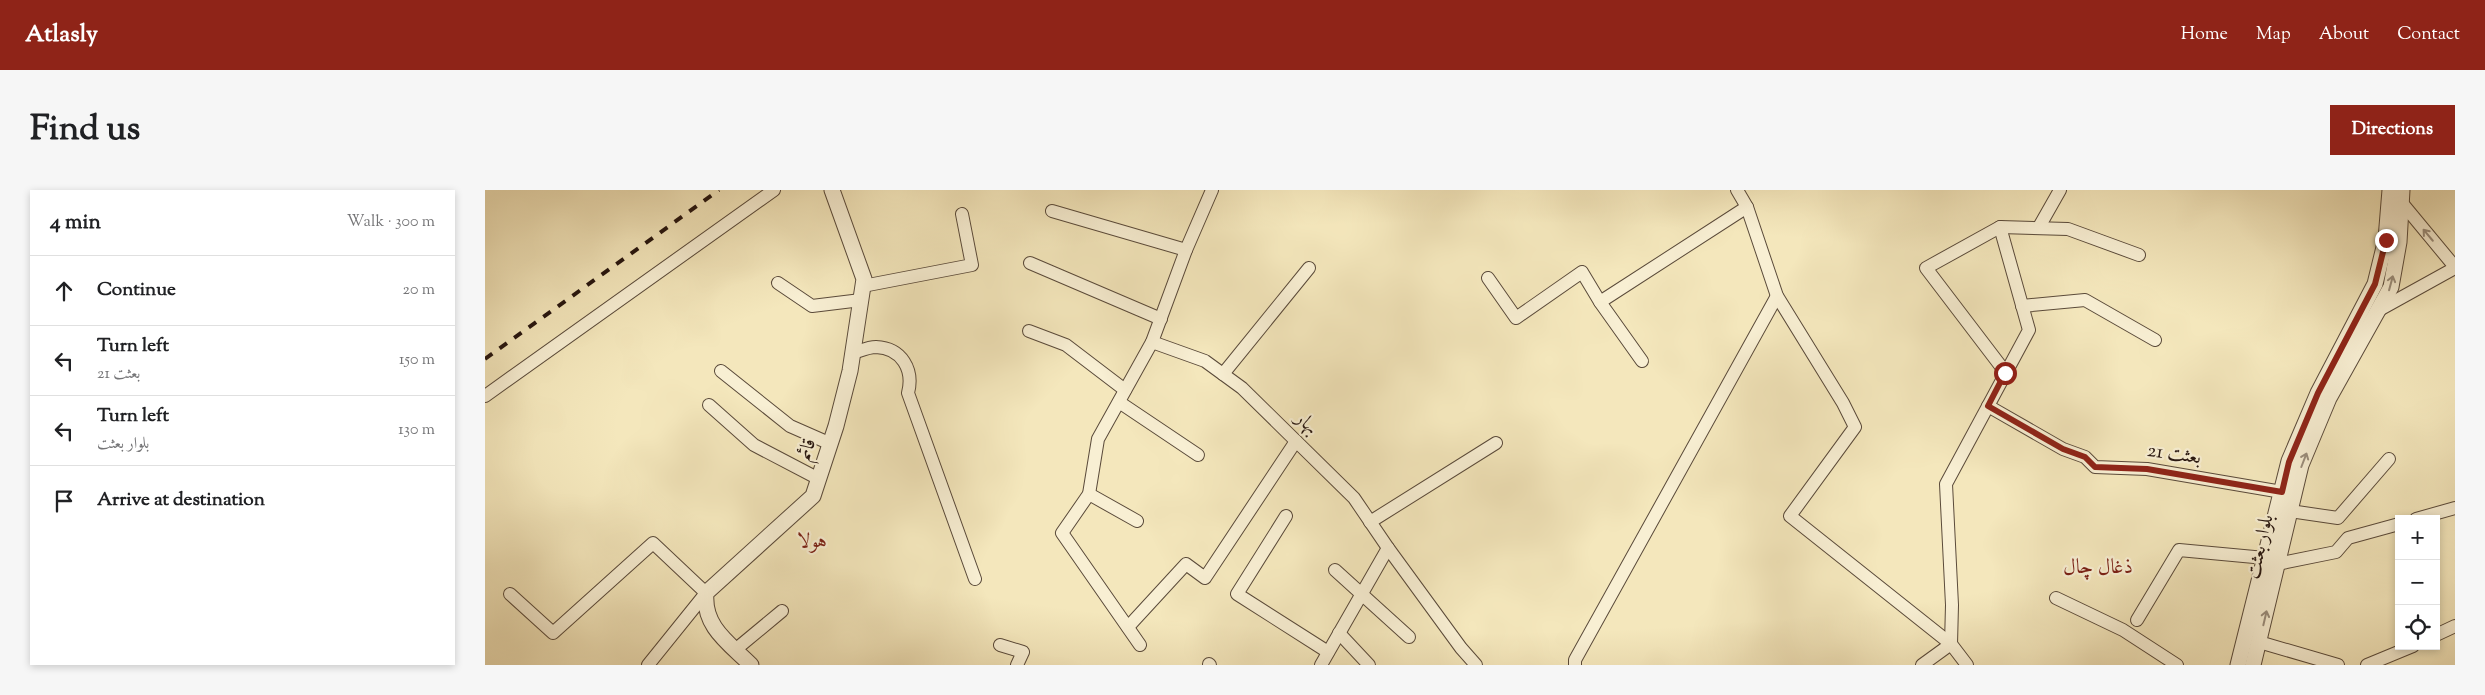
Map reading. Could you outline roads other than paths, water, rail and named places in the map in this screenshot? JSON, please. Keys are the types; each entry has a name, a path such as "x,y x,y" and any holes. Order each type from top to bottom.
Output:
{"street":[{"path":"485,396 774,190"},
{"name":"قائم","path":"706,593 813,496 831,444 850,371 864,279 832,190"},
{"path":"1140,645 1062,533 1089,494 1098,439 1152,342 1186,250 1212,190"},
{"path":"1737,190 1747,207 1777,296 1843,403 1855,427 1790,516 1951,644 1967,665"},
{"path":"2039,227 2060,190"},
{"name":"بلوار بعثت","path":"2253,665 2259,642 2282,492 2289,462 2318,393 2375,284 2386,240 2389,190"},
{"path":"2365,304 2379,310 2455,267 2402,196"},
{"name":"بلوار بعثت","path":"2238,665 2271,561 2290,511 2301,465 2329,398 2391,287 2399,242 2402,196"},
{"path":"1600,302 1747,207"},
{"path":"1052,211 1186,250"},
{"path":"778,283 812,306 972,265 962,214"},
{"path":"1951,644 1953,605 1946,484 2029,330 2000,226"},
{"path":"2005,373 1926,268 2000,226 2068,228 2139,255"},
{"path":"1030,263 1161,319"},
{"path":"1223,374 1309,268"},
{"path":"1488,278 1516,318 1582,272 1600,302 1642,361"},
{"path":"1575,665 1575,660 1777,296"},
{"path":"2022,306 2085,300 2155,340"},
{"path":"1029,331 1066,345 1125,390"},
{"name":"بهار","path":"1152,342 1205,361 1223,374 1241,388 1355,498 1404,570 1461,648 1477,665"},
{"path":"853,353 874,347 888,349 899,354 910,371 911,382 908,393 975,579"},
{"path":"721,370 790,426 831,444"},
{"path":"1119,402 1198,455"},
{"path":"709,405 754,445 819,479"},
{"name":"بعثت 21","path":"1988,406 2063,449 2085,457 2095,467 2147,469 2282,492"},
{"path":"1128,627 1186,564 1205,578 1296,441"},
{"path":"1370,522 1496,444"},
{"path":"2290,511 2338,518 2389,459"},
{"path":"1089,494 1137,521"},
{"path":"2430,515 2455,508"},
{"path":"1286,516 1237,594 1329,652"},
{"path":"2137,620 2179,550 2271,561 2336,552 2347,538 2395,525"},
{"path":"510,594 553,633 653,543 706,593"},
{"path":"1321,665 1388,548"},
{"path":"1335,570 1409,637"},
{"path":"706,593 705,606 713,628 751,665"},
{"path":"649,665 706,593"},
{"path":"2056,598 2123,630 2177,665"},
{"path":"735,650 782,611"},
{"path":"2440,633 2455,626"},
{"path":"1339,634 1369,665"},
{"path":"2259,642 2338,665"},
{"path":"1922,665 1951,644"},
{"path":"1000,645 1023,652 1017,665"},
{"path":"2367,665 2403,650"}],"railway":[{"path":"485,359 719,190"}],"district":[{"name":"هولا","path":"812,542"},
{"name":"ذغال چال","path":"2098,568"}]}
